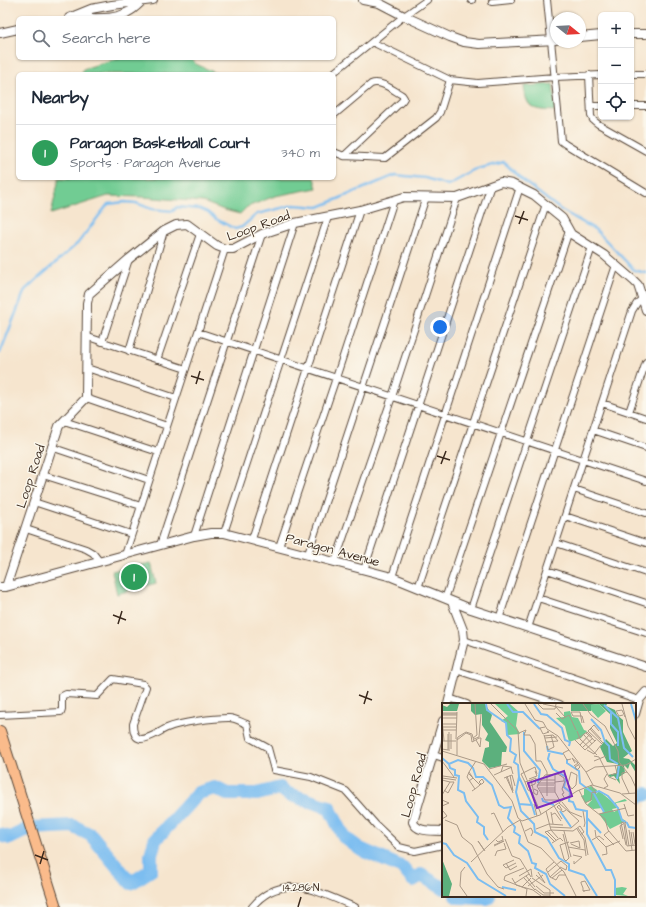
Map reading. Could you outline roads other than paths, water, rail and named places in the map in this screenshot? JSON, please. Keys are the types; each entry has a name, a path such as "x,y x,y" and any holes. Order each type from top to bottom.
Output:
{"main road":[{"path":"0,731 56,907"}],"street":[{"path":"74,16 112,5 153,0"},
{"path":"363,0 379,3 404,16 464,42 479,44 550,40"},
{"path":"334,72 404,16 427,0"},
{"path":"492,2 511,0"},
{"path":"547,0 550,17"},
{"path":"114,16 128,12 142,2"},
{"path":"0,33 16,29"},
{"path":"634,34 646,34"},
{"path":"586,36 598,35"},
{"path":"372,42 450,80 478,83 598,75"},
{"path":"554,48 555,77 562,141 577,152 646,193"},
{"path":"634,74 646,74"},
{"path":"589,75 591,116 593,120 646,151"},
{"path":"336,153 344,156 385,158 436,118 440,112 450,80"},
{"path":"336,113 375,82 380,83 402,95 404,98 402,102 344,156"},
{"path":"591,106 598,106"},
{"path":"634,106 646,106"},
{"name":"Loop Road","path":"2,588 26,529 59,426 86,398 88,337 87,303 89,294 164,231 176,225 187,224 217,246 225,249 233,249 262,234 295,223 360,210 404,197 457,198 496,182 505,182 520,187 546,204 562,218 569,231 616,265 636,283 646,310"},
{"path":"364,570 491,185"},
{"path":"392,577 520,187"},
{"path":"308,554 426,197"},
{"path":"335,562 392,396 457,198"},
{"path":"279,547 394,200"},
{"path":"418,588 546,204"},
{"path":"252,539 360,210"},
{"path":"224,533 328,217"},
{"path":"194,536 295,223"},
{"path":"129,351 164,231"},
{"path":"461,703 448,701 464,640 463,630 448,601 501,433 569,231"},
{"path":"157,360 200,234"},
{"path":"160,545 262,234"},
{"path":"471,609 592,247"},
{"path":"125,555 225,249"},
{"path":"102,342 129,259"},
{"path":"499,619 616,265"},
{"path":"528,628 632,311 637,303 642,299"},
{"path":"198,332 646,481"},
{"path":"88,337 186,369"},
{"path":"629,412 646,362"},
{"path":"87,368 176,398"},
{"path":"86,398 167,426"},
{"path":"602,403 646,418"},
{"path":"64,421 158,452"},
{"path":"593,430 646,448"},
{"path":"52,447 149,480"},
{"path":"43,475 140,506"},
{"path":"574,489 646,513"},
{"path":"34,502 131,534"},
{"path":"565,516 646,543"},
{"path":"26,529 86,549 93,553 100,562"},
{"name":"Paragon Avenue","path":"2,588 194,536 211,533 224,533 252,539 392,577 448,601 646,667"},
{"path":"556,543 646,573"},
{"path":"547,570 646,603"},
{"path":"538,598 646,633"},
{"path":"464,640 639,700"},
{"path":"456,670 557,703"},
{"path":"0,715 61,712 62,696 66,694 97,696 113,679 143,684 146,687 133,724 133,731 140,739 146,738 167,727 182,723 230,718 247,724 250,738 268,748 274,770 312,777 346,790 376,825 399,847 415,851 442,845"},
{"path":"636,710 639,700 646,692"},
{"name":"Loop Road","path":"442,728 413,822 418,828 442,829"},
{"path":"434,755 442,758"},
{"path":"252,907 260,898 272,891 283,888 297,887 316,891 355,907"}],"waterway":[{"path":"0,353 25,290 78,243 108,204 125,202 136,203 152,209 173,211 177,207 200,209 235,229 242,227 257,214 294,205 319,207 395,175 425,178 448,185 478,169 504,162 522,180 561,210 596,230 634,270 646,273"},
{"path":"0,835 10,838 30,828 73,826 91,835 131,883 151,870 151,855 155,840 198,793 215,788 227,794 257,794 280,788 288,794 329,807 344,837 360,849 403,868 413,880 421,875 442,887"},
{"path":"636,798 646,794"},
{"path":"459,897 488,897"}],"place":[{"name":"Paragon Basketball Court","path":"134,577"}]}
